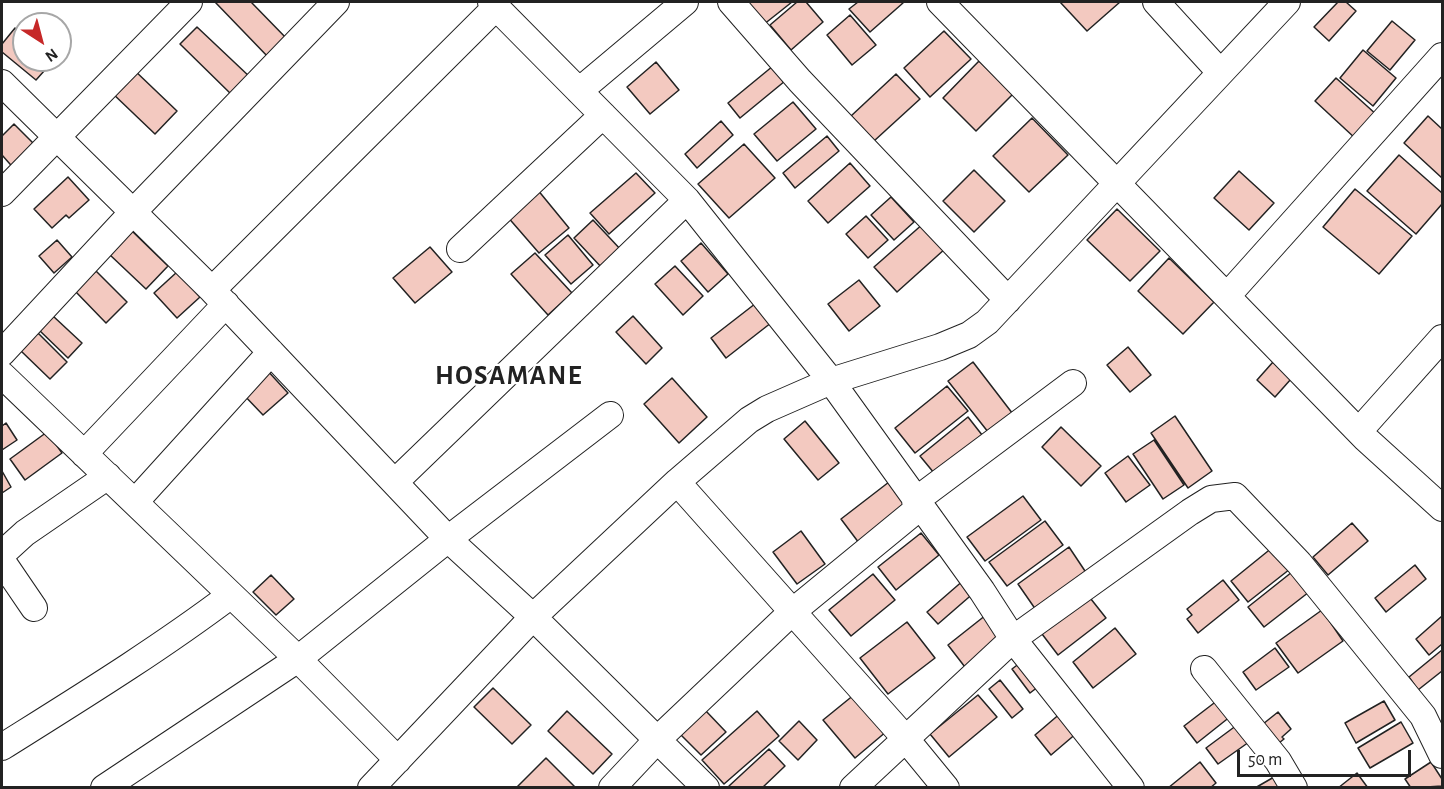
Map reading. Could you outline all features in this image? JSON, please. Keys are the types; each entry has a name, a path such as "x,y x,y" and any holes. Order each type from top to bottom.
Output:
{"street":[{"path":"2,193 189,2"},
{"path":"2,353 133,212 336,2"},
{"path":"579,91 685,2"},
{"path":"731,2 800,81 1008,300"},
{"path":"940,2 1359,431 1443,508"},
{"path":"1156,2 1220,72"},
{"path":"371,788 533,617 677,482 749,420 767,409 831,381 940,347 969,334 987,322 1287,2"},
{"path":"84,454 219,297 493,4 687,200 831,381 982,591 1013,639 1131,788"},
{"path":"1227,296 1443,56"},
{"path":"2,84 219,297 448,539 533,617 706,788"},
{"path":"460,249 603,115"},
{"path":"395,482 687,200"},
{"path":"1359,431 1443,338"},
{"path":"135,502 271,352"},
{"path":"2,375 298,659 398,760"},
{"path":"612,788 657,740 792,612 918,504 1073,383"},
{"path":"104,788 298,659 448,539 610,415"},
{"path":"2,554 25,533 108,476"},
{"path":"677,482 905,738 946,788"},
{"path":"853,788 1013,639 1190,512 1211,499 1235,496 1299,562 1423,716 1443,755"},
{"path":"2,561 34,608"},
{"path":"2,747 183,631 231,595"},
{"path":"1203,669 1278,761 1294,788"}],"building":[{"path":"215,2 251,2 289,41 270,59"},
{"path":"744,2 792,2 763,25"},
{"path":"797,2 806,2 823,22 791,50 770,25"},
{"path":"858,2 903,3 870,32 849,9"},
{"path":"1060,2 1120,2 1087,31"},
{"path":"1338,2 1346,2 1356,11 1329,41 1314,27"},
{"path":"850,15 876,45 852,65 827,35"},
{"path":"1392,21 1415,40 1390,70 1367,51"},
{"path":"197,27 251,78 233,96 180,44"},
{"path":"944,31 971,59 930,97 904,68"},
{"path":"12,32 12,60 2,52 2,44"},
{"path":"1363,50 1396,78 1373,106 1340,78"},
{"path":"979,61 1013,94 976,131 943,98"},
{"path":"656,62 679,90 650,114 627,87"},
{"path":"773,66 785,81 740,118 728,103"},
{"path":"132,68 177,111 155,134 110,91"},
{"path":"26,72 43,72 36,80"},
{"path":"896,74 920,99 874,141 851,116"},
{"path":"1336,78 1378,116 1356,139 1315,101"},
{"path":"793,102 816,129 777,161 754,134"},
{"path":"1428,116 1442,129 1442,178 1404,143"},
{"path":"1032,118 1068,155 1029,192 993,156"},
{"path":"721,121 733,135 697,168 685,154"},
{"path":"14,124 40,150 17,172 2,155 2,136"},
{"path":"827,136 839,151 795,188 783,173"},
{"path":"744,144 775,178 729,218 698,184"},
{"path":"1399,155 1442,193 1442,204 1416,234 1367,191"},
{"path":"850,163 870,186 828,223 808,201"},
{"path":"974,170 1005,201 974,232 943,201"},
{"path":"1239,171 1274,203 1249,230 1214,198"},
{"path":"636,173 655,193 609,234 590,213"},
{"path":"68,177 89,200 69,218 66,215 52,228 34,209"},
{"path":"537,189 569,228 539,253 506,215"},
{"path":"1355,189 1412,236 1379,274 1323,227"},
{"path":"891,197 914,222 894,240 871,215"},
{"path":"1117,209 1160,251 1130,281 1087,240"},
{"path":"866,216 888,240 868,258 846,234"},
{"path":"593,220 622,251 603,269 574,238"},
{"path":"924,223 946,248 897,292 874,267"},
{"path":"132,231 168,266 146,289 109,254"},
{"path":"568,235 593,265 571,284 545,255"},
{"path":"57,240 72,257 54,273 39,256"},
{"path":"701,243 728,274 708,292 681,261"},
{"path":"430,247 452,272 415,303 393,278"},
{"path":"535,253 572,293 548,315 511,274"},
{"path":"1169,258 1214,302 1183,334 1138,291"},
{"path":"675,266 703,296 683,315 655,284"},
{"path":"96,271 127,302 106,323 75,291"},
{"path":"177,272 200,297 177,318 154,293"},
{"path":"859,280 880,306 849,331 828,304"},
{"path":"760,300 776,319 726,358 711,338"},
{"path":"53,316 82,343 68,358 39,330"},
{"path":"633,316 662,348 646,364 616,332"},
{"path":"38,333 67,362 50,379 21,351"},
{"path":"1128,347 1151,375 1130,392 1107,365"},
{"path":"973,362 1016,418 992,437 948,381"},
{"path":"1273,362 1291,379 1275,397 1257,380"},
{"path":"266,369 288,393 263,415 241,392"},
{"path":"672,378 707,417 679,443 644,404"},
{"path":"947,386 968,411 915,453 895,428"},
{"path":"1175,416 1212,471 1188,488 1151,433"},
{"path":"968,417 986,440 939,479 920,456"},
{"path":"805,421 839,463 818,480 784,439"},
{"path":"6,423 17,440 2,450 2,426"},
{"path":"1061,427 1101,466 1081,486 1042,447"},
{"path":"47,432 62,453 25,480 10,459"},
{"path":"1154,440 1184,485 1163,499 1133,454"},
{"path":"1128,456 1150,485 1126,502 1105,473"},
{"path":"2,471 11,487 2,493"},
{"path":"889,482 907,505 859,543 841,519"},
{"path":"1023,496 1041,520 985,561 967,537"},
{"path":"1045,521 1063,545 1007,586 989,562"},
{"path":"1352,523 1368,541 1328,575 1313,557"},
{"path":"801,531 825,564 797,584 773,552"},
{"path":"921,533 939,555 896,590 878,567"},
{"path":"1069,547 1087,574 1036,610 1018,584"},
{"path":"1273,547 1290,569 1248,602 1231,581"},
{"path":"1415,565 1426,579 1386,612 1375,598"},
{"path":"1292,572 1309,592 1264,627 1248,607"},
{"path":"873,574 895,600 851,636 829,610"},
{"path":"271,575 294,599 276,615 253,592"},
{"path":"965,579 976,591 938,624 927,612"},
{"path":"1223,580 1239,600 1198,633 1187,619 1192,615 1187,609"},
{"path":"1087,594 1106,618 1058,655 1039,630"},
{"path":"1322,610 1343,641 1298,673 1276,643"},
{"path":"991,611 1011,637 968,671 948,645"},
{"path":"1442,616 1442,644 1429,655 1416,639"},
{"path":"907,622 935,658 888,694 860,658"},
{"path":"1115,628 1136,654 1093,688 1073,662"},
{"path":"1275,648 1289,667 1256,690 1243,672"},
{"path":"1442,650 1442,671 1418,690 1409,677"},
{"path":"1025,659 1043,683 1030,693 1012,669"},
{"path":"1000,680 1023,709 1012,718 989,689"},
{"path":"493,688 531,725 512,744 474,707"},
{"path":"855,694 887,731 855,758 823,720"},
{"path":"978,695 997,717 949,757 930,734"},
{"path":"1218,700 1231,716 1197,743 1184,726"},
{"path":"1384,701 1395,720 1356,743 1345,723"},
{"path":"705,710 726,732 701,755 680,734"},
{"path":"567,711 612,754 593,774 548,731"},
{"path":"757,711 779,736 724,784 702,760"},
{"path":"1062,712 1078,732 1051,755 1035,735"},
{"path":"1278,712 1291,729 1279,743 1263,724"},
{"path":"799,721 817,740 798,760 779,741"},
{"path":"1401,722 1413,743 1370,768 1358,748"},
{"path":"1237,725 1249,742 1218,764 1206,748"},
{"path":"769,749 785,766 762,788 730,788 729,786"},
{"path":"546,758 576,788 516,788"},
{"path":"1200,762 1216,783 1210,788 1168,788"},
{"path":"1431,762 1442,779 1442,786 1411,788 1405,779"},
{"path":"1357,773 1368,788 1338,788"},
{"path":"1274,777 1280,788 1255,788"}],"district":[{"name":"HOSAMANE","path":"509,376"}]}
